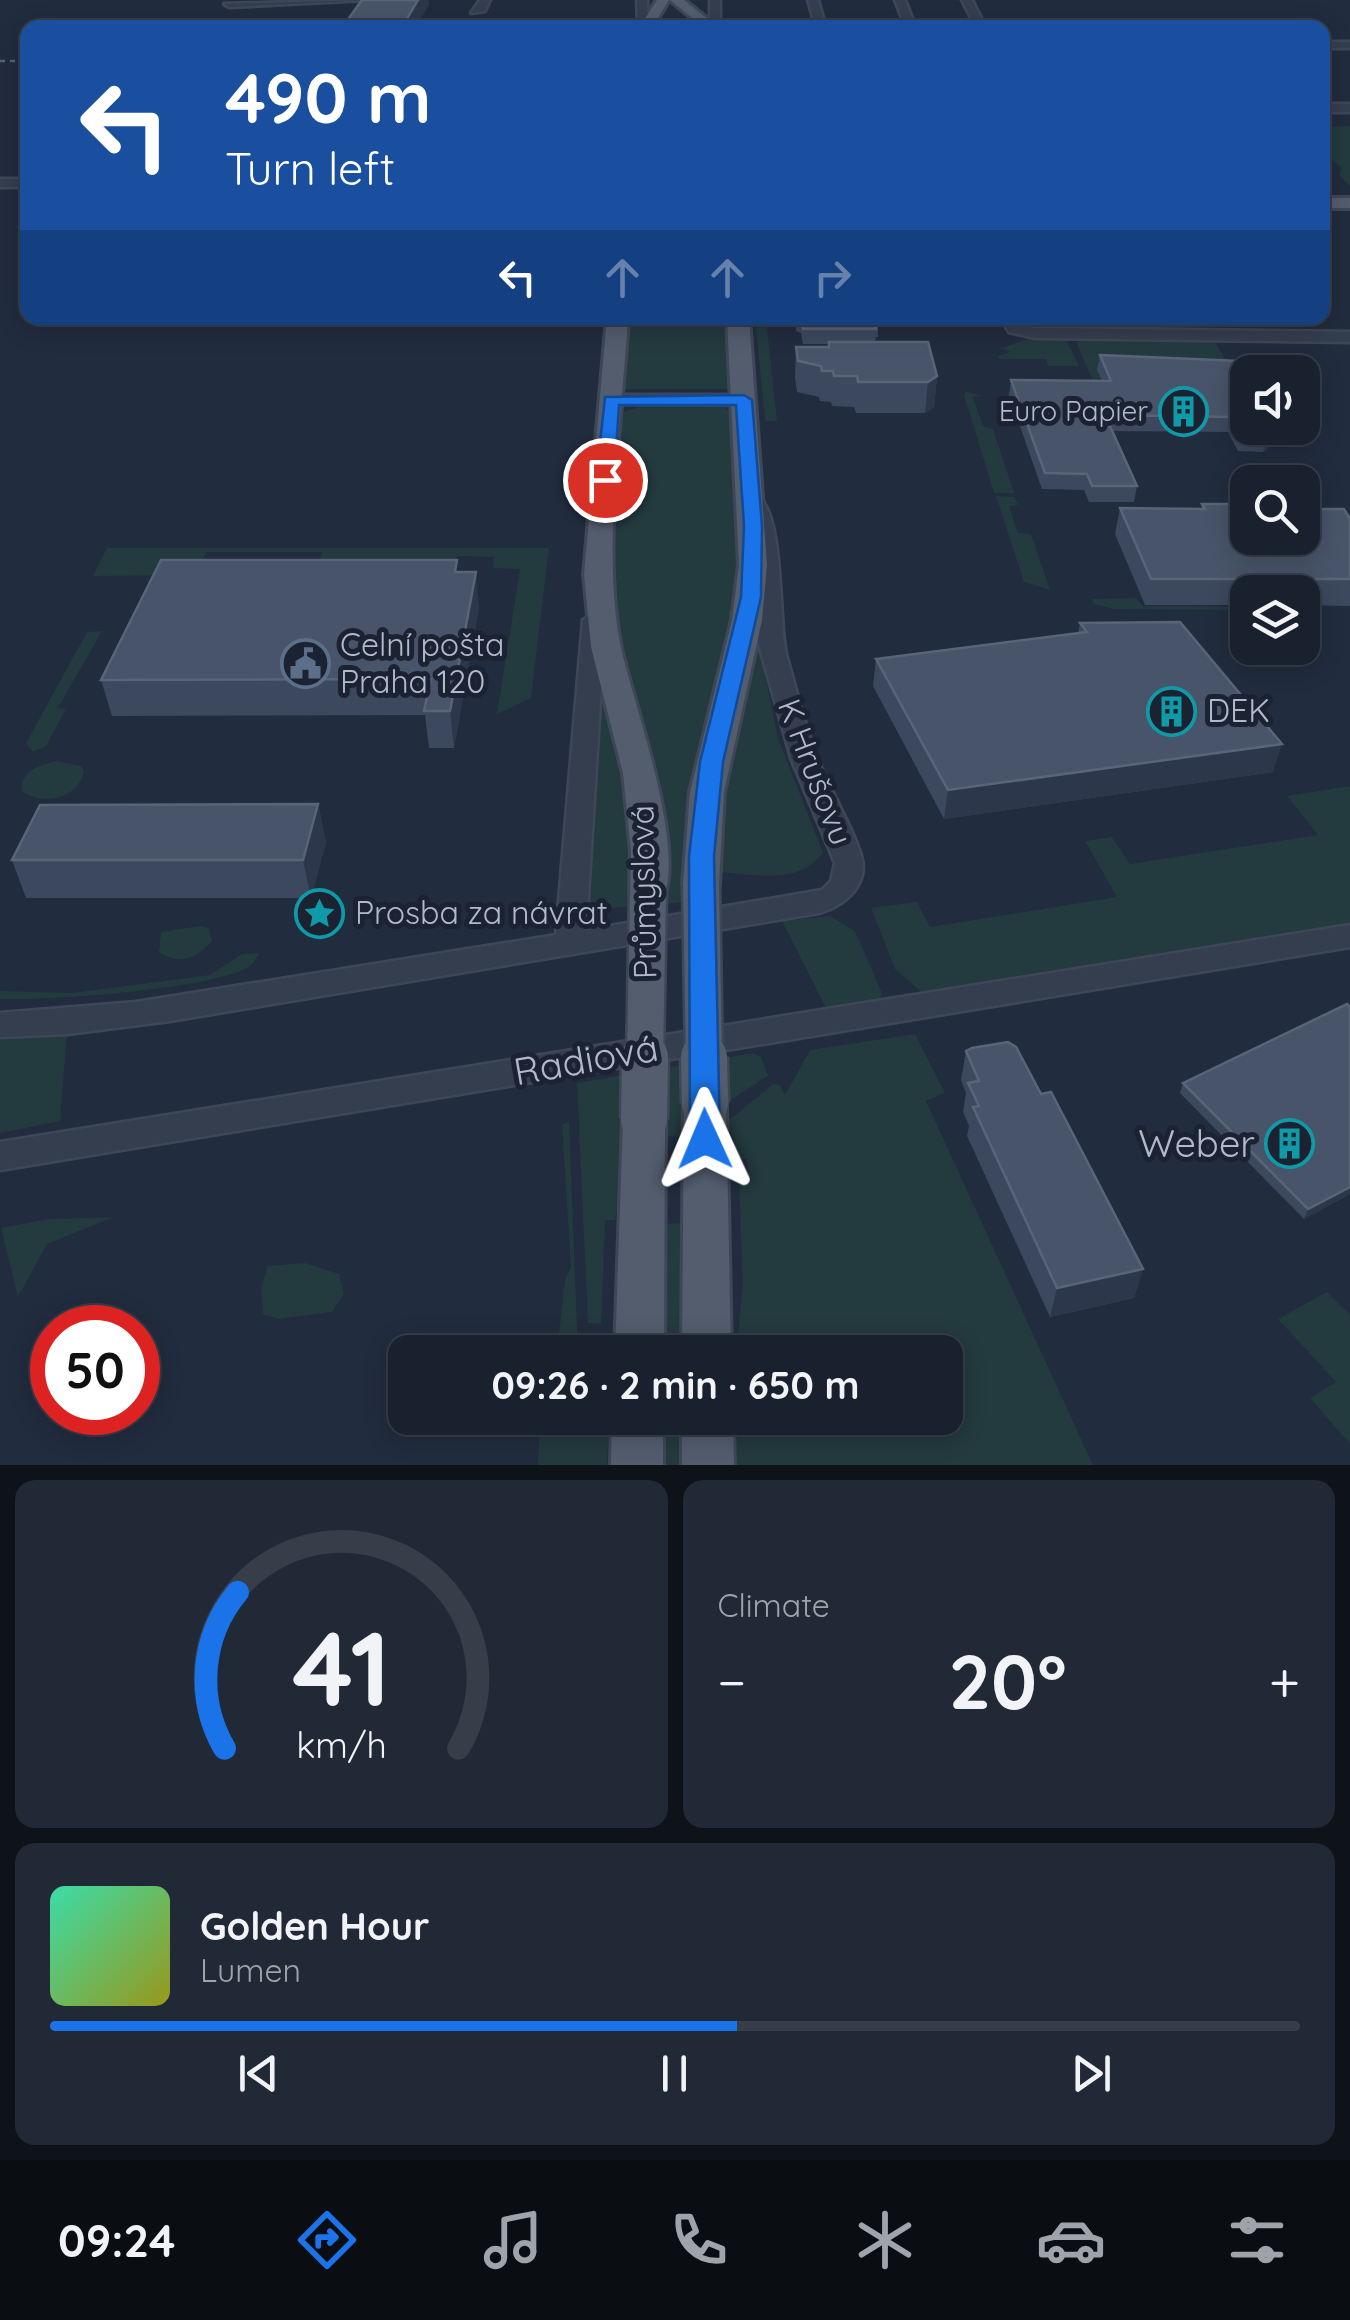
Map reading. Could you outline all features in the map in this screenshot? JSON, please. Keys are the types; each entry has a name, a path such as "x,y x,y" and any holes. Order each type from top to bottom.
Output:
{"main road":[{"path":"676,0 703,20"},
{"name":"Průmyslová","path":"617,325 598,574 606,647 640,773 648,852 639,1335"},
{"name":"Průmyslová","path":"707,1335 701,884 712,762 751,597 751,498 739,325"},
{"path":"636,1465 637,1435"},
{"path":"708,1435 708,1465"}],"street":[{"path":"475,11 480,11 485,0"},
{"path":"232,10 304,15 315,1 362,1"},
{"path":"1017,325 1035,333 1212,325 1350,337"},
{"path":"611,400 744,400"},
{"name":"K Hrušovu","path":"0,1024 74,1022 819,902 840,892 848,872 847,856 804,758 770,641 765,528 751,498"},
{"path":"570,944 598,574"},
{"name":"Radiová","path":"0,1156 872,1012 1001,1006 1350,936"}],"green space":[{"path":"1350,126 1350,186 1339,175 1342,169 1330,158 1330,127"},
{"path":"626,325 730,325 733,389 622,389 619,384 624,379"},
{"path":"756,325 767,325 777,421 765,421"},
{"path":"1079,335 1211,336 1230,366 1230,378 1114,409 1123,431 1115,431 1076,342 1081,341"},
{"path":"1035,336 1066,339 1079,366 1048,366 1046,359 999,359 998,356 1010,352 1002,348"},
{"path":"966,391 982,396 973,397 983,426 993,429 1014,493 994,493"},
{"path":"639,407 725,408 735,415 741,593 688,901 660,905 611,587 620,413"},
{"path":"996,496 1014,497 1018,505 1009,506 1018,533 1031,534 1050,590 1024,582"},
{"path":"107,548 549,548 531,698 497,714 520,569 493,568 494,557 457,556 452,571 313,576 322,552 207,552 193,575 93,576"},
{"path":"1136,598 1143,606 1230,607 1230,610 1114,609 1094,604 1091,599"},
{"path":"102,631 58,708 66,709 46,746 33,752 26,743 87,632"},
{"path":"757,636 778,738 823,853 801,870 775,876 718,872 721,795"},
{"path":"601,681 637,840 632,906 583,911"},
{"path":"56,761 81,766 84,771 75,788 49,799 22,791 27,774"},
{"path":"1350,786 1350,928 926,996 895,969 871,908 917,902 930,927 1117,897 1085,841 1112,837 1130,864 1318,835 1287,796"},
{"path":"830,916 855,931 882,993 878,1002 827,1010 782,921"},
{"path":"209,928 212,941 201,952 174,959 159,952 161,932"},
{"path":"259,953 250,966 203,981 90,996 0,999 0,991 72,993 210,975 242,954"},
{"path":"0,1030 67,1033 60,1121 0,1133"},
{"path":"915,1034 945,1093 926,1101 1093,1465 737,1465 736,1435 963,1435 963,1335 738,1335 743,1284 739,1182 748,1182 747,1159 738,1159 728,1121 773,1084 780,1085 785,1095 810,1050"},
{"path":"753,1053 761,1057 768,1076 726,1103 689,1137 657,1136 628,1146 615,1220 605,1220 601,1324 588,1323 577,1083"},
{"path":"569,1121 577,1335 559,1335 565,1279 571,1267 562,1125"},
{"path":"114,1217 47,1244 18,1297 1,1228 48,1219"},
{"path":"690,1223 692,1335 653,1335 654,1224"},
{"path":"305,1263 339,1274 344,1294 332,1312 278,1319 263,1314 261,1287 268,1266"},
{"path":"1327,1292 1350,1315 1350,1444 1310,1398 1336,1382 1278,1319"},
{"path":"539,1435 608,1435 607,1465 538,1465"},
{"path":"652,1435 693,1435 693,1465 653,1465"}],"building":[{"path":"362,0 418,0 406,20 349,18"},
{"path":"803,325 875,325 876,329 803,329"},
{"path":"829,342 928,342 937,376 928,382 858,382 857,376 834,376 833,371 822,371 821,366 798,361 796,347 829,347"},
{"path":"1100,355 1230,361 1230,417 1105,415 1137,486 1092,486 1087,474 1045,473 1011,380 1111,381"},
{"path":"1202,504 1230,504 1230,555 1320,555 1320,509 1344,509 1350,519 1350,579 1230,575 1230,579 1151,579 1120,508 1205,509"},
{"path":"161,560 457,560 455,572 476,572 450,711 424,711 431,679 101,680"},
{"path":"1180,622 1282,744 948,790 876,659 1087,632 1080,623"},
{"path":"318,804 303,860 12,860 40,805"},
{"name":"Weber","path":"1347,1004 1350,1187 1308,1209 1183,1083"},
{"name":"Weber","path":"1008,1042 1016,1047 1041,1094 1051,1092 1143,1269 1057,1288 973,1107 979,1106 968,1083 979,1081 966,1051"}],"railway":[{"path":"0,61 20,61"}],"place":[{"name":"Euro Papier","path":"1183,411"},
{"name":"Celní pošta Praha 120","path":"305,663"},
{"name":"DEK","path":"1172,711"},
{"name":"Prosba za návrat","path":"320,913"},
{"name":"Weber","path":"1290,1144"}],"route":[{"path":"605,480 611,400 744,400 754,565 748,620 707,792 702,856 705,1139"}]}
